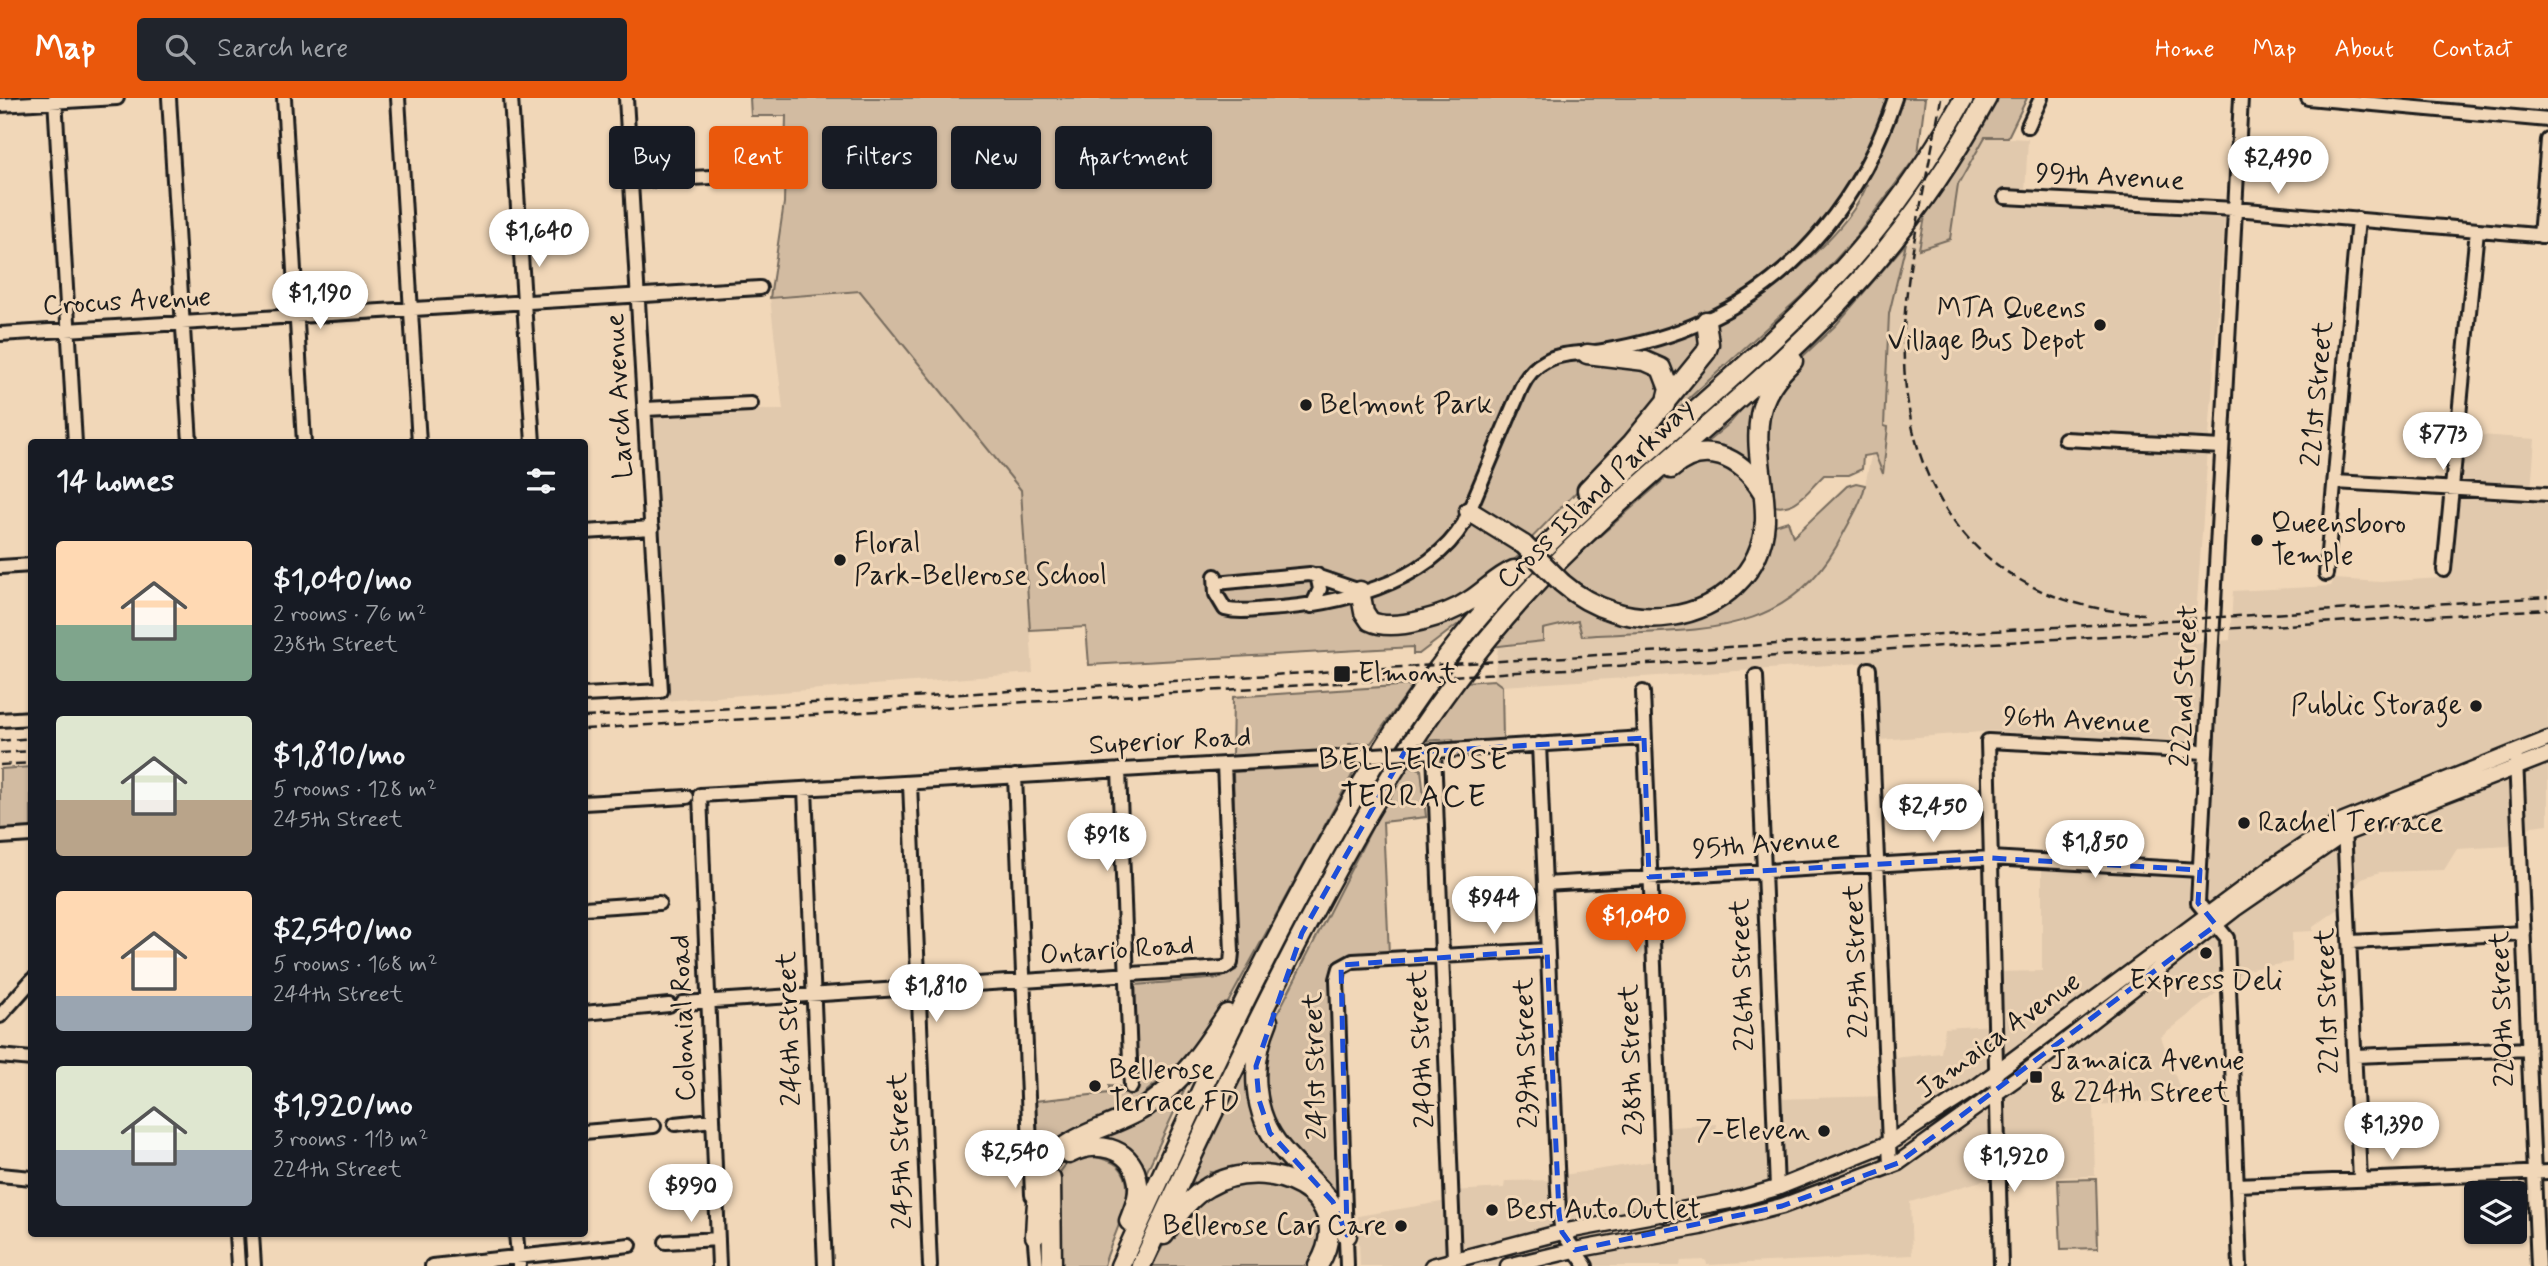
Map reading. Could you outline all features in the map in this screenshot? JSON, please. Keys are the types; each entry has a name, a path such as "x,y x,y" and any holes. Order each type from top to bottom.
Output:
{"highway":[{"name":"Cross Island Parkway","path":"1119,1266 1211,1065 1339,820 1397,727 1461,639 1560,531 1827,286 1897,203 1964,98"},
{"name":"Cross Island Parkway","path":"1141,1266 1197,1144 1302,933 1380,791 1453,683 1554,565 1833,308 1910,220 1959,147 1987,98"},
{"path":"1469,511 1524,545 1562,583 1590,602 1626,615 1665,617 1703,608 1731,590 1746,574 1756,556 1765,520 1759,424 1763,401 1777,377 1833,308"},
{"path":"1560,531 1581,496 1665,405 1706,352 1709,344 1706,321"},
{"path":"1587,354 1646,361 1661,368 1669,389 1665,405"},
{"path":"1634,490 1664,476 1690,456 1709,453 1738,463 1762,491"},
{"path":"1360,591 1364,612 1370,621 1387,625 1412,622 1455,609 1504,574 1530,563"},
{"path":"1302,933 1280,997 1260,1043 1256,1066 1257,1090 1265,1122 1277,1143 1333,1202 1347,1235"},
{"path":"1035,1236 1040,1183 1055,1153 1074,1139 1133,1115 1168,1091 1194,1062 1270,951"},
{"path":"1052,1266 1051,1180 1066,1156 1091,1146 1104,1146 1123,1156 1137,1177 1137,1199 1119,1266"},
{"path":"1141,1266 1180,1212 1198,1194 1224,1179 1254,1173 1291,1179 1318,1201 1328,1233 1326,1249 1318,1266"}],"main road":[{"name":"Jamaica Avenue","path":"1432,1266 1562,1232 1664,1215 1777,1188 1889,1143 1997,1071 2344,827 2516,749 2548,739"},
{"name":"Jamaica Avenue","path":"2344,827 2548,755"},
{"name":"Jamaica Avenue","path":"1508,1266 1575,1250 1659,1236 1770,1209 1890,1167 1918,1151 1995,1096 2212,920"}],"street":[{"path":"0,105 117,98"},
{"path":"169,98 190,439"},
{"path":"284,98 304,439"},
{"path":"398,98 419,439"},
{"path":"511,98 533,439"},
{"name":"Larch Avenue","path":"626,98 628,126"},
{"path":"1360,591 1317,575 1216,579 1219,603 1230,611 1312,606 1360,591 1407,575 1429,562 1452,541 1469,511 1527,377 1551,359 1649,341 1706,321 1753,293 1788,266 1838,213 1875,149 1895,98"},
{"path":"2028,126 2041,98"},
{"name":"222nd Street","path":"2241,98 2198,903 2227,938 2241,1266"},
{"path":"2308,98 2548,120"},
{"path":"55,100 75,439"},
{"path":"2544,236 2548,140"},
{"name":"Larch Avenue","path":"588,695 661,691 631,189"},
{"name":"99th Avenue","path":"2005,197 2235,209 2544,236"},
{"name":"221st Street","path":"2326,574 2358,219"},
{"path":"2444,570 2477,230"},
{"name":"Crocus Avenue","path":"0,334 760,288"},
{"path":"645,409 751,404"},
{"path":"2065,439 2222,447"},
{"path":"2335,482 2548,494"},
{"path":"588,532 652,527"},
{"path":"0,567 28,565"},
{"path":"1312,606 1320,589 1317,575"},
{"name":"225th Street","path":"1869,669 1890,1167"},
{"name":"226th Street","path":"1756,676 1777,1188"},
{"name":"238th Street","path":"1643,692 1664,1215"},
{"path":"0,720 28,718"},
{"name":"Superior Road","path":"588,803 1644,738"},
{"name":"96th Avenue","path":"1991,858 1988,741 2206,751"},
{"name":"239th Street","path":"1539,744 1562,1232"},
{"name":"220th Street","path":"2516,749 2538,1266"},
{"name":"240th Street","path":"1434,751 1454,1260"},
{"name":"Ontario Road","path":"683,1003 1218,970 1231,963 1232,952 1224,764"},
{"path":"1119,770 1131,1087"},
{"path":"1015,776 1037,1266"},
{"name":"245th Street","path":"909,782 930,1266"},
{"name":"246th Street","path":"805,789 825,1266"},
{"name":"Colonial Road","path":"694,796 708,1002 719,1266"},
{"name":"221st Street","path":"2344,827 2360,1180"},
{"path":"0,837 28,835"},
{"path":"1991,858 2001,1266"},
{"name":"95th Avenue","path":"1545,884 1991,858 2200,870"},
{"path":"588,908 659,903"},
{"path":"2351,942 2524,933"},
{"path":"1442,956 1547,950"},
{"name":"241st Street","path":"1347,1266 1337,979 1340,968 1353,961 1442,956"},
{"path":"0,1016 28,984"},
{"path":"588,1013 669,1005"},
{"path":"2355,1056 2529,1049"},
{"path":"0,1056 28,1059"},
{"path":"675,1124 713,1120"},
{"path":"588,1132 654,1125"},
{"path":"2237,1185 2548,1172"},
{"path":"0,1175 28,1178"},
{"path":"1562,1232 1586,1266"},
{"path":"236,1237 238,1266"},
{"path":"252,1237 254,1266"},
{"path":"516,1237 519,1262"},
{"path":"666,1242 718,1239"},
{"path":"432,1266 519,1262 629,1245"}],"highlighted area":[{"path":"1644,738 1649,877 1991,858 2200,870 2198,903 2216,925 1898,1163 1782,1206 1575,1250 1562,1232 1559,1213 1547,950 1341,965 1347,1235 1333,1202 1270,1133 1259,1100 1256,1066 1302,933 1404,753"}],"shaded area":[{"name":"Belmont Park","path":"750,98 1925,98 1918,154 1855,238 1807,291 1663,425 1661,419 1586,482 1519,551 1521,554 1498,573 1482,600 1461,626 1457,625 1419,654 1413,654 1413,647 1089,665 1086,627 1030,630 1021,490 860,291 770,298 784,189 808,189 808,126 786,126 786,116 751,116","holes":["1867,184 1852,212 1798,269 1772,289"]},
{"path":"1996,98 2027,98 2008,137 1985,137 1958,185 1950,239 1919,249 1926,211"},
{"path":"1985,137 2028,139 2025,192 2001,189 2000,206 2225,215 2194,643 2230,640 2233,591 2331,586 2334,579 2381,582 2440,578 2452,433 2535,439 2531,491 2548,492 2548,824 2532,826 2509,846 2457,849 2444,870 2380,872 2362,878 2340,908 2313,927 2313,931 2292,932 2292,962 2245,970 2161,1037 2184,1100 2093,1105 2095,1176 2057,1177 2056,1171 2005,1174 1910,1202 1912,1255 1707,1265 1706,1260 1681,1261 1680,1266 1579,1266 1578,1260 1550,1266 1360,1266 1358,1216 1453,1200 1453,1191 1504,1188 1505,1181 1557,1180 1557,1176 1660,1160 1659,1128 1716,1124 1717,1131 1774,1128 1773,1099 1887,1096 1885,1059 1941,1053 1945,1028 1993,1025 1995,972 2042,971 2042,860 2200,869 2215,745 1994,731 1880,740 1877,662 1502,686 1494,680 1498,647 1523,646 1542,629 1578,621 1582,635 1740,624 1863,494 1877,428 1887,356 1889,314 1906,243 1921,238 1920,249 1950,239 1958,185"},
{"path":"1906,243 1889,314 1884,426 1888,427 1883,474 1875,454 1863,456 1862,469 1849,475 1824,475 1794,503 1779,507 1770,505 1765,436 1770,397 1783,375 1836,325"},
{"name":"Floral Park-Bellerose School","path":"860,291 1021,490 1033,673 663,701 647,411 783,410 770,298"},
{"path":"1765,382 1756,467 1707,447 1706,443 1730,423"},
{"path":"1692,460 1724,461 1749,484 1758,506 1758,521 1749,552 1741,566 1720,590 1692,605 1673,610 1643,611 1553,585 1566,597 1569,596 1603,615 1715,608 1772,526 1788,521 1793,537 1847,486 1856,483 1865,485 1853,516 1821,570 1794,596 1764,613 1732,624 1696,629 1582,636 1578,621 1543,629 1543,641 1491,647 1560,571 1676,469"},
{"path":"1494,680 1502,686 1503,740 1454,744 1453,739 1421,741 1464,682"},
{"path":"1413,685 1371,743 1349,744 1348,750 1232,757 1233,697"},
{"path":"1354,765 1352,768 1356,768 1218,1021 1206,1031 1185,1060 1147,1091 1147,1098 1037,1171 1035,1101 1109,1093 1109,1086 1120,1087 1120,1093 1135,1093 1135,985 1221,978 1236,970 1239,961 1233,772"},
{"path":"1404,765 1421,769 1426,817 1383,822 1389,954 1348,957 1341,960 1332,973 1338,1199 1276,1128 1261,1095 1260,1066 1265,1038"},
{"path":"28,767 28,831 0,833 0,769"},
{"path":"1257,1039 1250,1087 1310,1185 1210,1172 1212,1178 1202,1185 1192,1182 1198,1160"},
{"path":"1186,1086 1141,1184 1104,1135 1137,1118"},
{"path":"1081,1153 1106,1159 1118,1166 1125,1176 1126,1201 1104,1266 1057,1266 1054,1186 1064,1167"},
{"path":"1262,1177 1296,1187 1318,1213 1321,1245 1312,1266 1152,1266 1180,1218 1199,1197 1227,1181"},
{"path":"2096,1179 2098,1248 2061,1249 2058,1180"}],"railway":[{"path":"1941,98 1914,243 1904,329 1906,387 1916,440 1934,488 1960,529 1994,563 2037,589 2087,606 2146,614"},
{"path":"588,717 2548,597"},
{"path":"588,729 2548,609"},
{"path":"0,741 28,738"},
{"path":"0,753 28,751"},
{"path":"0,765 28,763"}],"place":[{"name":"MTA Queens Village Bus Depot","path":"2100,325"},
{"name":"Belmont Park","path":"1306,405"},
{"name":"Queensboro Temple","path":"2257,540"},
{"name":"Floral Park-Bellerose School","path":"840,560"},
{"name":"Elmont","path":"1342,674"},
{"name":"Public Storage","path":"2476,706"},
{"name":"Rachel Terrace","path":"2244,823"},
{"name":"Express Deli","path":"2206,953"},
{"name":"Jamaica Avenue & 224th Street","path":"2036,1077"},
{"name":"Bellerose Terrace FD","path":"1095,1086"},
{"name":"7-Eleven","path":"1824,1131"},
{"name":"Best Auto Outlet","path":"1492,1210"},
{"name":"Bellerose Car Care","path":"1401,1226"}],"district":[{"name":"BELLEROSE TERRACE","path":"1414,778"}]}
